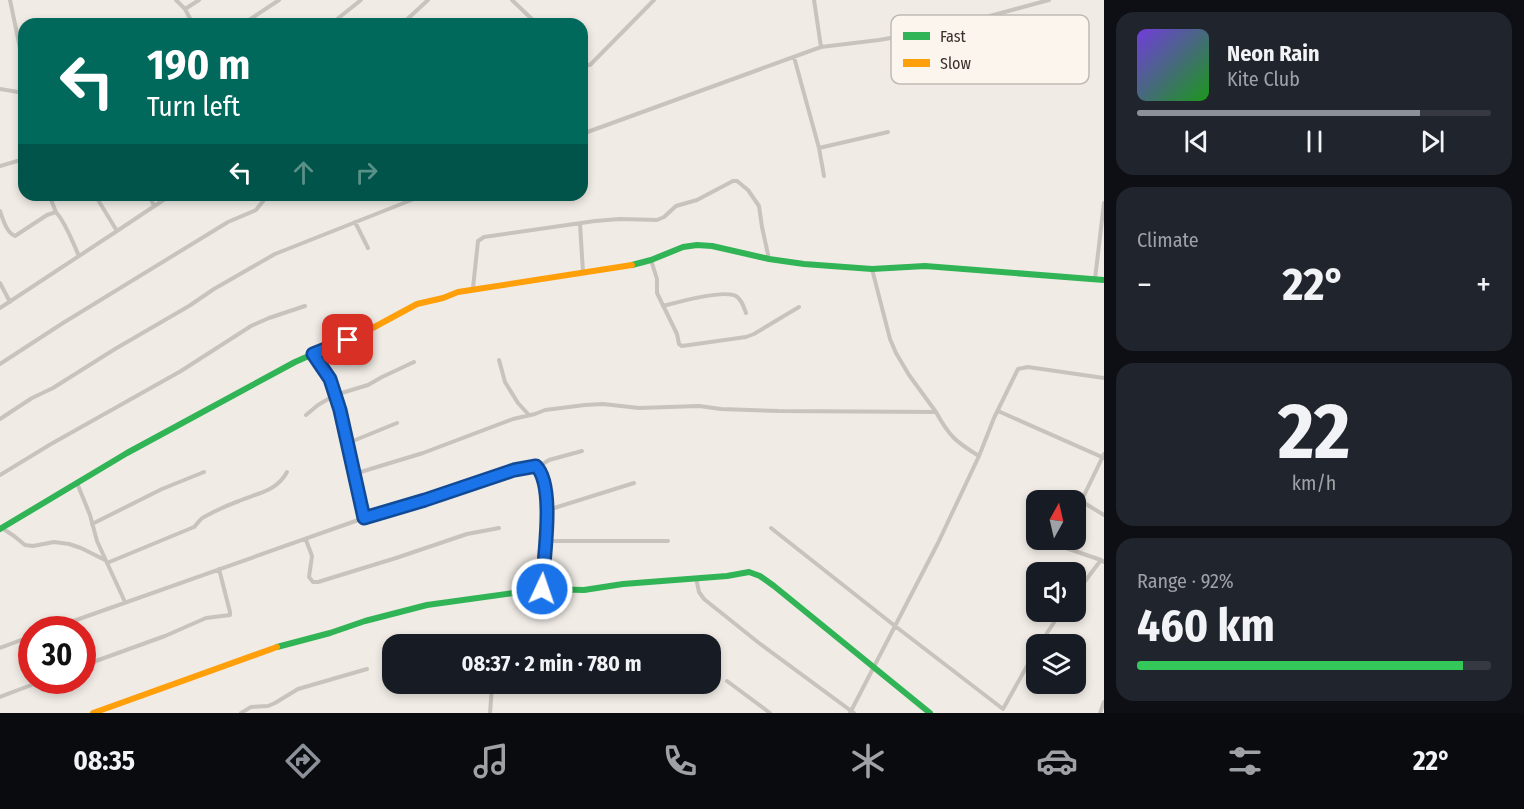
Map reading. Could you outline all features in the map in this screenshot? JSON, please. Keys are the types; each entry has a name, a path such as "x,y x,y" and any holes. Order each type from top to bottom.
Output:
{"street":[{"path":"10,0 18,38"},
{"path":"176,0 190,18"},
{"path":"185,9 199,0"},
{"path":"252,18 279,0"},
{"path":"338,18 361,0"},
{"path":"408,18 428,0"},
{"path":"512,0 531,18"},
{"path":"588,65 654,0"},
{"path":"814,0 821,47"},
{"path":"994,15 1049,0"},
{"path":"588,133 821,47 891,37"},
{"path":"794,57 819,148 824,176"},
{"path":"0,89 18,92"},
{"path":"819,148 888,132"},
{"path":"0,166 18,161"},
{"path":"473,288 478,242 481,239 620,219 660,219 676,206 697,200 735,181 748,190 759,206 769,259"},
{"path":"51,201 67,228 78,256"},
{"path":"99,201 117,231"},
{"path":"152,201 154,206"},
{"path":"0,308 162,201"},
{"path":"0,364 228,222 256,210 263,201"},
{"path":"0,419 252,267 293,246 408,201"},
{"path":"1095,280 1104,203"},
{"path":"0,212 11,234 15,237 47,215 56,212"},
{"path":"354,222 368,248"},
{"path":"580,224 583,272"},
{"path":"1,529 200,412 295,362 367,331 417,304 473,288 495,287 632,265 683,247 697,245 804,264 872,270 925,266 1104,280"},
{"path":"651,260 657,279 657,293 677,334 679,344 684,346 746,337 799,307"},
{"path":"872,270 890,339 896,353 946,430 960,444 979,456"},
{"path":"0,283 10,302"},
{"path":"663,306 700,297 730,294 740,300 746,313"},
{"path":"0,476 51,444 181,371 251,326 305,306"},
{"path":"313,354 330,379 335,395 364,518"},
{"path":"499,360 505,382 529,416"},
{"path":"306,415 335,395 368,385 414,362"},
{"path":"696,578 699,592 704,599 852,712 938,543 1016,372 1022,367 1104,378"},
{"path":"354,474 423,453 513,419 553,409 603,404 639,408 699,406 779,411 936,412"},
{"path":"998,411 1103,456 1086,491"},
{"path":"348,443 396,423"},
{"path":"86,616 364,518 514,470 534,465 538,467 549,460 582,450"},
{"path":"538,467 545,487 548,510 542,589"},
{"path":"92,524 204,471"},
{"path":"106,562 194,527 204,517 238,501 267,491 283,480 287,472"},
{"path":"77,483 90,514 97,541 125,602"},
{"path":"548,510 634,483"},
{"path":"1086,504 1104,515"},
{"path":"306,540 312,556 309,577 313,582 318,582 467,534 499,528"},
{"path":"771,528 1001,711 1026,667"},
{"path":"1,529 15,536 25,545 33,546 54,542 69,544 106,562"},
{"path":"546,541 668,541"},
{"path":"1071,550 1102,561 1086,581"},
{"path":"96,661 165,636 206,618 230,615 219,568"},
{"path":"93,713 260,652 427,605 542,589 584,590 749,572 755,573 774,586 930,713"},
{"path":"0,648 18,641"},
{"path":"241,713 251,707 275,703 298,689 368,669"},
{"path":"727,681 770,713"},
{"path":"0,697 18,690"},
{"path":"490,713 491,694"},
{"path":"1100,713 1104,702"}],"traffic: fast":[{"path":"632,265 683,247 697,245 804,264 872,269 925,266 1104,280"},
{"path":"0,529 127,453 295,362 320,351"},
{"path":"277,647 427,605 542,589 584,590 749,572 760,576 774,586 930,713"}],"traffic: slow":[{"path":"320,351 367,331 417,304 458,292 632,265"},
{"path":"93,713 277,647"}],"route":[{"path":"348,340 313,354 330,379 340,410 364,518 514,470 536,466 540,470 545,487 548,510 542,589"}]}
